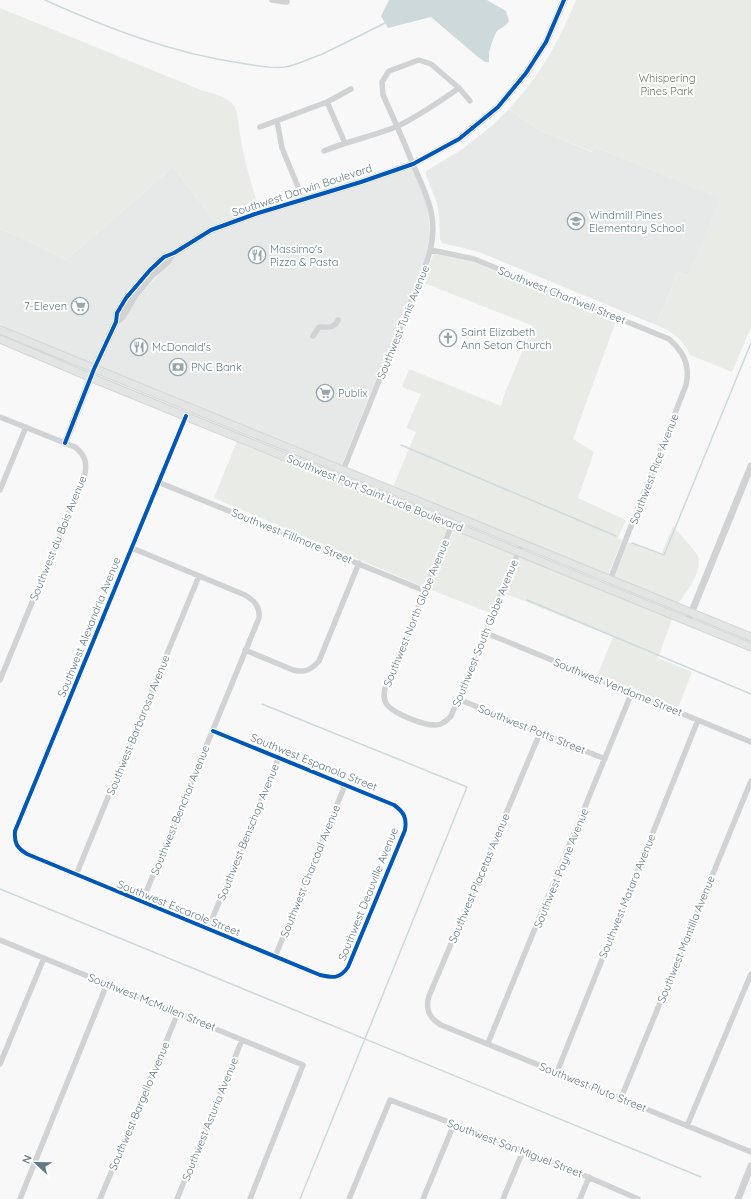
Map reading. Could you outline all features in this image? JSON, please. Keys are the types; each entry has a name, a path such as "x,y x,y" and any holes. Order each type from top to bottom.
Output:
{"main road":[{"name":"Southwest Port Saint Lucie Boulevard","path":"0,330 751,637"},
{"name":"Southwest Port Saint Lucie Boulevard","path":"0,339 751,647"},
{"path":"186,416 206,414"}],"street":[{"path":"272,0 287,2"},
{"name":"Southwest Darwin Boulevard","path":"65,443 92,378 94,369 116,322 122,317 136,294 174,253 211,230 255,214 361,182 413,164 459,139 498,107 526,73 546,42 564,0"},
{"name":"Southwest Tunis Avenue","path":"340,478 432,250 432,211 426,193 383,95 382,82 389,71 419,60 431,64 459,88 470,101"},
{"path":"324,151 397,126 429,109 459,88"},
{"path":"260,127 327,102 351,89"},
{"path":"327,102 345,143"},
{"path":"277,121 282,148 303,199"},
{"name":"Southwest Chartwell Street","path":"432,250 474,259 669,340 676,346 683,356"},
{"path":"313,336 319,328 333,327 338,320"},
{"name":"Southwest Rice Avenue","path":"610,580 686,385 687,369 683,356"},
{"name":"Southwest Alexandria Avenue","path":"16,846 14,840 15,831 186,416"},
{"name":"Southwest du Bois Avenue","path":"0,417 75,447 85,458 86,466 85,474 0,680"},
{"path":"0,490 26,427"},
{"path":"688,621 751,466"},
{"name":"Southwest Fillmore Street","path":"158,482 425,591"},
{"name":"Southwest North Globe Avenue","path":"446,721 435,725 427,724 395,712 388,708 383,696 452,525"},
{"name":"Southwest South Globe Avenue","path":"446,721 451,716 522,543"},
{"path":"132,548 199,576"},
{"path":"246,650 300,672 308,671 314,667 319,661 359,563"},
{"name":"Southwest Benchor Avenue","path":"142,902 259,618 258,606 245,595 199,576"},
{"name":"Southwest Barbarosa Avenue","path":"76,874 199,576"},
{"name":"Southwest Vendome Street","path":"486,633 751,742"},
{"name":"Southwest Payne Avenue","path":"488,1043 632,692"},
{"name":"Southwest Potts Street","path":"458,699 605,759"},
{"name":"Southwest Mataro Avenue","path":"557,1072 698,720"},
{"name":"Southwest Espanola Street","path":"213,730 394,805 401,810 404,816"},
{"name":"Southwest Placetas Avenue","path":"436,1021 429,1015 427,1005 429,996 540,733"},
{"name":"Southwest Benschop Avenue","path":"208,929 278,758"},
{"name":"Southwest Mantilla Avenue","path":"621,1098 751,780"},
{"name":"Southwest Charcoal Avenue","path":"275,957 345,785"},
{"name":"Southwest Deauville Avenue","path":"338,976 344,974 348,967 402,837 406,822 404,816"},
{"name":"Southwest Escarole Street","path":"16,846 27,854 275,957 320,975 330,977 338,976"},
{"name":"Southwest McMullen Street","path":"0,940 303,1065 250,1199"},
{"path":"0,1064 44,958"},
{"path":"688,1126 751,974"},
{"path":"20,1199 107,984"},
{"name":"Southwest Bargello Avenue","path":"100,1199 178,1013"},
{"name":"Southwest Pluto Street","path":"436,1021 751,1152"},
{"name":"Southwest Asturia Avenue","path":"177,1199 242,1040"},
{"name":"Southwest San Miguel Street","path":"348,1199 390,1100 589,1177 638,1199"},
{"path":"423,1199 454,1124"},
{"path":"503,1199 523,1151"},
{"path":"738,1199 751,1166"},
{"path":"580,1199 589,1177"}],"shaded area":[{"path":"389,0 487,0 506,11 509,21 497,31 489,52 489,62 485,62 431,17 388,28 381,16"},
{"name":"Windmill Pines Elementary School","path":"509,109 539,130 592,152 595,147 721,198 689,276 678,272 656,325 479,252 442,243 440,239 437,203 426,175 426,171 461,150 493,125"},
{"path":"173,167 217,224 173,249 147,268 124,296 93,365 0,327 0,229 33,243 66,260"},
{"path":"412,167 424,194 429,211 429,249 340,469 98,368 118,325 139,296 176,255 212,232 256,216"}],"green space":[{"name":"Whispering Pines Park","path":"576,0 751,0 751,327 732,372 690,355 684,344 676,336 656,325 678,272 689,276 720,198 595,147 593,152 539,130 509,109 548,58"},
{"path":"0,8 221,97 232,103 237,114 240,136 259,209 217,224 173,167 66,260 33,243 0,229"},
{"path":"434,253 473,262 616,321 573,439 594,452 578,498 626,520 618,538 622,540 606,580 392,489 416,432 406,428 421,394 402,387 409,369 501,406 506,390 533,326 422,282"},
{"path":"239,436 451,522 424,587 214,498"},
{"path":"456,525 516,549 490,613 429,589"},
{"path":"673,526 695,552 699,561 693,581 677,605 611,582 628,542 661,555"},
{"path":"521,551 674,614 658,658 692,672 678,708 598,674 613,637 504,593"}],"waterway":[{"path":"45,0 116,30 165,46 215,59 269,67 285,67 302,62 320,55 385,23"},
{"path":"632,543 664,555 751,343"},
{"path":"401,445 616,536"},
{"path":"527,600 751,694"},
{"path":"262,704 467,787 300,1199"},
{"path":"0,889 701,1177"}],"cycle path":[{"path":"65,443 94,369 116,322 117,313 126,298 150,270 164,257 174,253 211,230 255,214 361,182 413,164 459,139 498,107 526,73 546,42 564,0"},
{"path":"186,416 15,831 15,839 21,850 27,854 320,975 329,977 339,976 348,967 405,830 406,822 404,816 394,805 213,731"}],"place":[{"name":"Windmill Pines Elementary School","path":"576,221"},
{"name":"Massimo's Pizza & Pasta","path":"257,255"},
{"name":"7-Eleven","path":"80,306"},
{"name":"Saint Elizabeth Ann Seton Church","path":"448,338"},
{"name":"McDonald's","path":"139,347"},
{"name":"PNC Bank","path":"178,367"},
{"name":"Publix","path":"325,393"}]}
